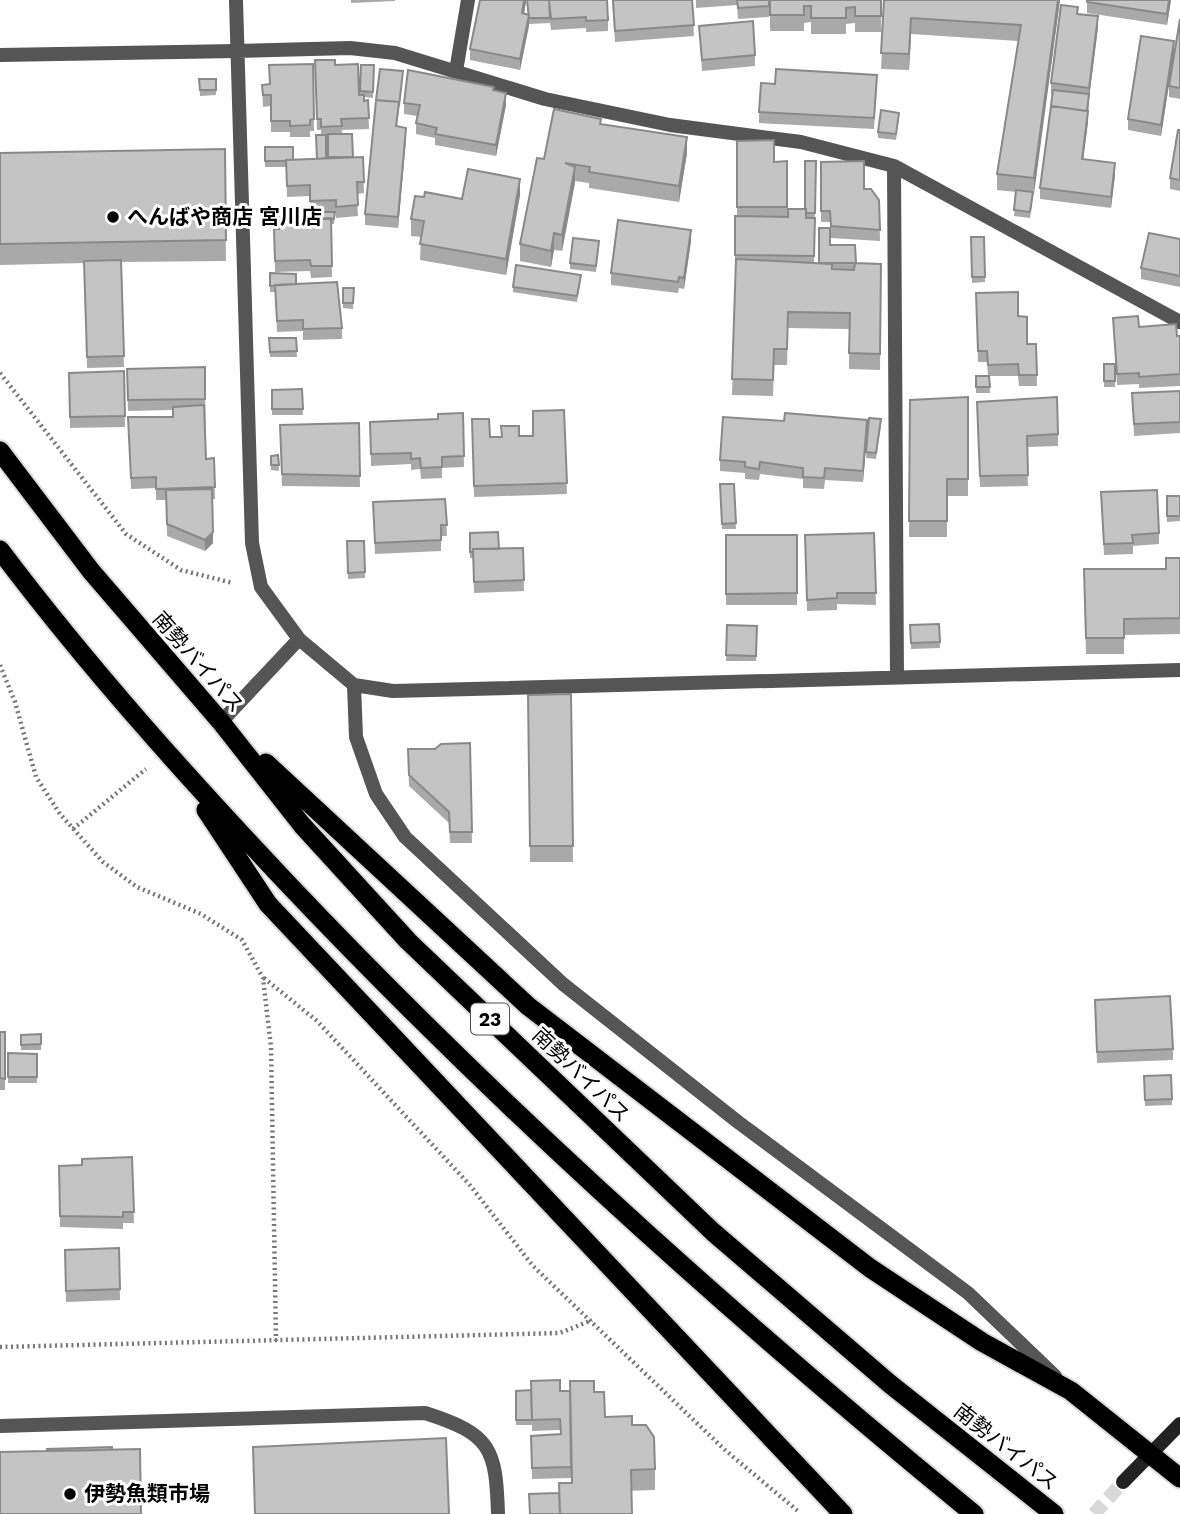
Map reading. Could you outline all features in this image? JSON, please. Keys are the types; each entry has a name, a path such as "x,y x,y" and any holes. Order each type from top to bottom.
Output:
{"highway":[{"name":"南勢バイパス","path":"0,452 91,571 221,722 302,825 408,941 713,1232 890,1384 1054,1514"},
{"name":"23","path":"0,550 55,622 171,760 349,948 494,1094 681,1265 974,1514"},
{"path":"221,722 528,1006 870,1268 982,1342 1071,1391 1180,1478"},
{"path":"171,760 268,904 843,1514"}],"main road":[{"path":"1124,1482 1150,1453 1177,1433"}],"street":[{"path":"236,0 252,543 261,587 299,639 354,685 393,691 1180,670"},
{"path":"456,71 468,0"},
{"path":"0,55 350,48 395,53 545,99 670,125 802,142 894,166 1180,322"},
{"path":"894,166 897,677"},
{"path":"221,722 299,639"},
{"path":"354,685 356,737 376,794 405,836 563,984 738,1122 968,1293 1071,1391"},
{"path":"0,1426 425,1413 460,1424 484,1443 497,1467 498,1514"}],"path":[{"path":"0,373 126,534 181,570 219,581 261,587"},
{"path":"0,665 36,777 73,829 103,862 137,887 201,914 242,940 263,978 271,1047 276,1341"},
{"path":"0,684 7,682"},
{"path":"73,829 171,760"},
{"path":"263,978 317,1021 469,1184 533,1266 725,1450 801,1514"},
{"path":"0,1348 560,1333 592,1320"}],"building":[{"path":"480,0 524,0 522,13 529,15 520,59 470,49"},
{"path":"527,0 549,0 550,18 529,18"},
{"path":"549,0 607,0 608,20 586,21 586,17 551,19"},
{"path":"613,0 692,0 694,25 615,31"},
{"path":"737,0 769,0 769,6 738,8"},
{"path":"770,0 881,0 881,16 855,16 855,7 846,8 846,18 811,18 811,6 804,6 804,15 770,15"},
{"path":"884,0 1058,0 1034,178 997,174 1021,25 911,18 909,54 881,53"},
{"path":"1087,0 1169,0 1167,14"},
{"path":"1061,5 1078,7 1077,14 1098,16 1089,88 1051,83"},
{"path":"1180,19 1180,88 1169,86"},
{"path":"753,21 755,55 702,60 699,26"},
{"path":"1141,36 1174,41 1161,125 1128,119"},
{"path":"315,60 335,60 335,65 358,64 359,95 364,95 364,101 368,100 369,118 341,119 342,126 321,127 321,119 317,119"},
{"path":"313,64 314,119 310,120 310,125 290,126 290,121 271,121 271,95 263,95 262,85 270,84 269,65"},
{"path":"361,65 374,65 373,92 360,91"},
{"path":"380,69 403,71 399,106 399,102 376,100"},
{"path":"776,69 877,75 874,118 759,112 761,83 775,84"},
{"path":"408,70 494,87 493,90 506,93 496,145 435,134 437,128 416,123 420,105 404,103"},
{"path":"199,79 216,79 216,90 200,90"},
{"path":"1053,90 1089,94 1087,111 1051,106"},
{"path":"376,100 399,102 396,126 406,128 398,217 365,214"},
{"path":"1051,106 1088,111 1082,159 1115,163 1111,197 1040,188"},
{"path":"554,109 601,119 600,124 687,137 679,186 589,172 590,167 565,163 575,167 562,235 554,233 551,251 520,244 537,158 544,159"},
{"path":"881,110 899,113 896,134 878,132"},
{"path":"1180,130 1180,180 1170,178"},
{"path":"328,134 352,134 353,157 328,157"},
{"path":"316,135 326,135 326,158 317,159"},
{"path":"774,140 774,162 787,161 787,207 737,207 737,141"},
{"path":"265,147 293,147 293,160 265,161"},
{"name":"へんばや商店 宮川店","path":"225,149 226,240 0,244 0,153"},
{"path":"363,157 364,182 357,182 358,205 336,207 336,200 310,201 310,185 287,186 286,160"},
{"path":"805,161 816,161 815,213 806,213 805,209"},
{"path":"864,161 864,189 871,189 879,200 880,230 831,226 830,211 821,211 821,162"},
{"path":"468,169 520,179 506,259 420,244 424,221 411,219 415,196 424,197 425,192 462,199"},
{"path":"1016,190 1033,192 1030,212 1014,210"},
{"path":"269,207 295,208 295,219 268,221"},
{"path":"788,209 806,209 806,218 815,218 814,256 735,255 735,216 788,217"},
{"path":"322,212 335,212 334,219 322,219"},
{"path":"331,218 332,266 311,266 310,260 275,261 274,229 279,229 279,220"},
{"path":"618,220 691,230 684,278 679,277 678,282 611,273"},
{"path":"819,228 830,228 830,245 855,245 856,263 819,263"},
{"path":"1149,233 1180,239 1180,276 1141,268"},
{"path":"971,237 984,237 985,277 972,277"},
{"path":"573,238 599,241 596,266 570,263"},
{"path":"736,259 832,264 832,269 854,270 855,263 881,264 880,354 849,353 850,313 788,312 787,349 774,349 773,380 732,379"},
{"path":"121,260 124,356 87,357 84,261"},
{"path":"516,265 581,275 577,296 513,287"},
{"path":"270,273 296,274 296,284 270,286"},
{"path":"337,282 342,328 303,329 303,320 277,321 275,285"},
{"path":"343,288 354,288 353,303 343,303"},
{"path":"1018,292 1018,316 1027,317 1027,344 1036,344 1037,375 1019,375 1018,364 988,365 987,351 978,351 976,293"},
{"path":"1138,316 1139,327 1176,324 1177,336 1180,336 1180,374 1139,377 1139,373 1117,374 1113,318"},
{"path":"269,338 296,338 297,351 270,352"},
{"path":"1104,364 1115,364 1115,381 1104,381"},
{"path":"205,367 205,399 128,400 127,369"},
{"path":"124,371 125,416 70,417 69,373"},
{"path":"976,376 989,376 990,387 976,387"},
{"path":"302,389 303,409 272,409 272,390"},
{"path":"1180,391 1180,422 1134,424 1132,393"},
{"path":"968,397 968,479 947,479 947,521 909,521 910,400"},
{"path":"1057,397 1058,434 1027,436 1028,475 980,476 977,402"},
{"path":"204,405 206,459 214,458 215,487 156,489 156,477 131,478 128,417 173,417 173,407"},
{"path":"564,410 567,483 474,486 472,419 489,419 490,437 502,437 501,426 519,426 519,436 533,436 533,411"},
{"path":"463,413 464,456 442,457 442,467 421,468 420,458 411,459 411,453 371,454 370,422 438,419 438,414"},
{"path":"785,413 867,420 863,471 825,468 824,478 803,477 803,468 760,462 759,469 745,467 745,462 720,460 723,417 784,421"},
{"path":"869,418 881,419 876,453 866,452"},
{"path":"359,423 360,476 282,474 280,425"},
{"path":"278,455 279,465 271,465 271,456"},
{"path":"720,484 734,484 736,523 722,524"},
{"path":"212,489 213,532 205,540 167,524 166,490"},
{"path":"1157,490 1159,533 1132,535 1133,543 1104,544 1101,492"},
{"path":"1167,496 1180,496 1180,516 1167,516"},
{"path":"445,499 447,525 441,525 441,540 375,543 373,502"},
{"path":"498,532 499,549 473,549 473,552 470,552 470,533"},
{"path":"874,533 876,593 837,593 837,598 807,600 805,535"},
{"path":"726,535 797,535 797,593 726,594"},
{"path":"347,541 364,541 365,572 348,573"},
{"path":"523,548 524,580 474,582 473,549"},
{"path":"1166,558 1180,558 1180,618 1124,619 1124,638 1086,638 1084,569 1166,569"},
{"path":"939,624 940,642 911,643 910,625"},
{"path":"727,625 757,626 756,656 726,655"},
{"path":"571,694 573,846 530,846 528,695"},
{"path":"470,743 472,832 450,832 449,812 409,775 408,749 435,749 441,744"},
{"path":"1170,996 1173,1049 1097,1052 1095,1000"},
{"path":"0,1032 5,1032 5,1079 0,1078"},
{"path":"41,1034 41,1044 21,1045 21,1035"},
{"path":"8,1053 37,1054 37,1077 8,1077"},
{"path":"1171,1075 1172,1099 1145,1100 1144,1076"},
{"path":"132,1157 134,1212 123,1212 123,1217 60,1216 59,1166 82,1165 82,1159"},
{"path":"119,1248 120,1289 66,1291 65,1250"},
{"path":"560,1380 560,1391 570,1391 571,1467 532,1468 531,1436 561,1434 560,1419 532,1420 531,1381"},
{"path":"570,1381 594,1381 594,1392 604,1392 605,1417 632,1416 632,1425 646,1425 654,1437 655,1469 631,1470 632,1514 560,1514 559,1483 572,1483"},
{"path":"531,1390 532,1420 516,1420 516,1391"},
{"path":"446,1438 449,1514 255,1514 253,1447"},
{"path":"112,1447 112,1450 47,1451 47,1449"},
{"name":"伊勢魚類市場","path":"140,1449 141,1514 0,1514 0,1452"},
{"path":"559,1493 560,1514 530,1514 529,1494"}],"tunnel":[{"path":"1094,1514 1123,1482"}],"place":[{"name":"へんばや商店 宮川店","path":"113,217"},
{"name":"伊勢魚類市場","path":"70,1494"}]}
